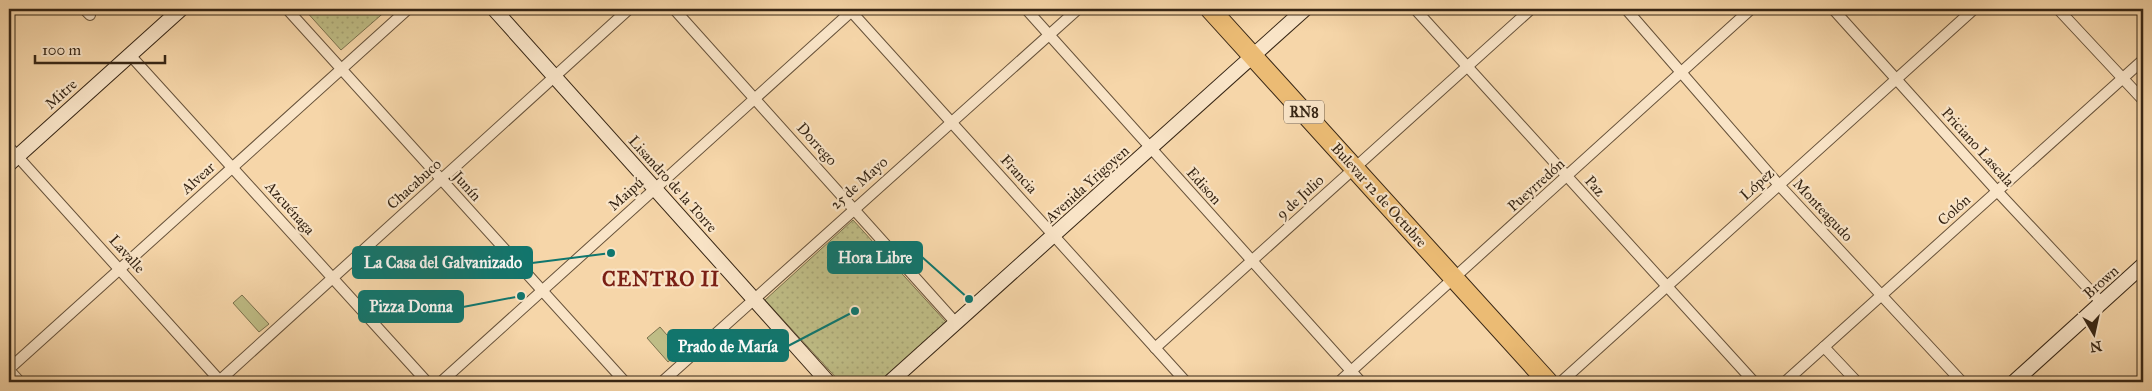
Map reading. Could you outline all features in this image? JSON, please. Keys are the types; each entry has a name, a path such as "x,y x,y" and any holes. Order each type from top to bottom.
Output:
{"highway":[{"name":"Bulevar 12 de Octubre","path":"1210,9 1548,382"}],"main road":[{"name":"Mitre","path":"12,156 181,9"},
{"name":"Lisandro de la Torre","path":"494,9 553,78 656,188 828,382"},
{"name":"Avenida Yrigoyen","path":"890,382 1151,150 1305,9"},
{"name":"Brown","path":"2014,382 2143,265"}],"street":[{"name":"Junín","path":"287,9 625,382"},
{"name":"Alvear","path":"9,370 408,9"},
{"name":"Chacabuco","path":"220,382 332,277 629,9"},
{"name":"Dorrego","path":"674,9 854,207 956,323"},
{"name":"Edison","path":"1026,9 1250,262 1361,382"},
{"name":"25 de Mayo","path":"662,382 854,207 1078,9"},
{"name":"Paz","path":"1415,9 1754,382"},
{"name":"9 de Julio","path":"1155,348 1531,9"},
{"name":"Monteagudo","path":"1626,9 1779,185 1962,382"},
{"name":"Pueyrredón","path":"1339,382 1751,9"},
{"name":"Priciano Lascala","path":"1833,9 1997,191 2102,303"},
{"name":"López","path":"1561,382 1974,9"},
{"path":"2058,9 2143,100"},
{"name":"Maipú","path":"440,382 851,10"},
{"name":"Francia","path":"851,10 1186,382"},
{"name":"Azcuénaga","path":"130,55 427,382"},
{"name":"Colón","path":"1785,382 2143,60"},
{"name":"Lavalle","path":"12,156 120,268 220,382"},
{"path":"1824,347 1857,382"},
{"path":"9,370 20,382"}],"shaded area":[{"path":"304,9 388,9 341,50"},
{"path":"853,220 946,322 879,382 840,382 765,300"},
{"path":"242,295 269,324 259,332 233,303"},
{"path":"660,327 681,351 668,362 647,338"}],"place":[{"name":"La Casa del Galvanizado","path":"611,253"},
{"name":"Pizza Donna","path":"521,296"},
{"name":"Hora Libre","path":"969,299"},
{"name":"Prado de María","path":"855,311"}],"district":[{"name":"CENTRO II","path":"661,279"}]}
